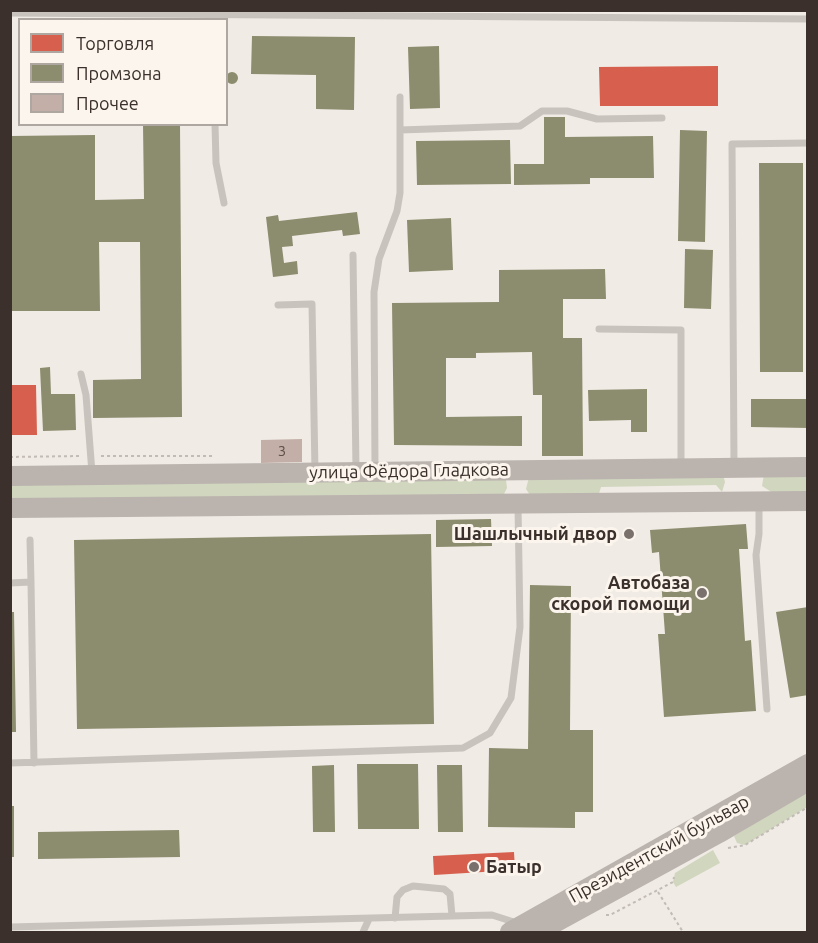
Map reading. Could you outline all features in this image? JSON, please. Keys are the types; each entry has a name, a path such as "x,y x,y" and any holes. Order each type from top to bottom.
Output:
{"main road":[{"path":"740,467 753,502"},
{"name":"улица Фёдора Гладкова","path":"10,476 807,467"},
{"path":"517,470 518,504"},
{"name":"улица Фёдора Гладкова","path":"10,508 807,501"},
{"name":"Президентский бульвар","path":"525,931 807,764"},
{"name":"Президентский бульвар","path":"525,931 719,833 807,781"}],"lane":[{"path":"10,13 191,12 211,17 246,13 585,14 807,20"},
{"path":"366,472 374,292 379,259 397,211 400,193 400,97"},
{"path":"400,130 520,126 542,111 567,111 597,118 662,118"},
{"path":"215,126 216,163 224,203"},
{"path":"740,467 732,144 807,143"},
{"path":"352,255 366,472"},
{"path":"278,305 312,304 315,472"},
{"path":"599,328 681,330 681,468"},
{"path":"81,374 88,415 92,475"},
{"path":"753,502 759,534 756,555 767,709"},
{"path":"10,763 463,748 490,733 511,698 520,627 518,504"},
{"path":"30,540 34,763"},
{"path":"10,583 31,582"},
{"path":"395,918 397,897 403,890 413,886 444,889 450,894 452,916"},
{"path":"10,927 156,928 189,924 492,915 525,931"},
{"path":"363,933 369,919"},
{"path":"189,924 191,933"}],"path":[{"path":"745,845 807,807"},
{"path":"657,891 683,933"}],"green space":[{"path":"807,470 807,492 773,493 762,486 764,474"},
{"path":"723,475 725,482 722,492 716,485 601,487 598,497 530,495 526,489 529,477"},
{"path":"10,480 506,480 507,488 504,494 496,497 11,501"},
{"path":"807,791 807,807 745,845 737,843 734,836"},
{"path":"713,850 720,863 676,887 673,882 675,873"}],"building: Торговля":[{"path":"718,66 718,106 600,106 599,67"},
{"path":"10,385 36,385 37,435 10,435"},
{"name":"Батыр","path":"514,852 515,870 434,875 433,856"}],"building: Промзона":[{"path":"252,36 355,37 354,110 316,109 316,75 251,74"},
{"path":"439,46 440,108 410,109 408,47"},
{"path":"234,72 238,76 237,83 228,83 228,73"},
{"path":"544,117 565,117 565,137 653,136 654,178 590,178 590,184 514,185 514,164 544,164"},
{"path":"143,126 180,126 182,417 93,418 93,380 141,379 140,242 99,242 100,311 10,311 10,136 95,135 95,200 144,199"},
{"path":"680,130 707,131 705,242 678,241"},
{"path":"510,140 511,184 417,185 416,141"},
{"path":"759,163 803,163 803,372 760,372"},
{"path":"357,212 360,234 343,236 342,230 292,236 293,246 282,247 284,263 297,261 298,274 273,277 266,217 278,215 279,221"},
{"path":"451,218 453,270 409,272 407,220"},
{"path":"685,249 713,250 711,309 684,308"},
{"path":"605,269 606,299 563,299 563,338 582,338 583,456 542,456 542,395 533,395 532,352 476,353 476,358 446,358 446,417 522,416 522,446 394,445 392,303 499,302 499,270"},
{"path":"50,367 51,394 75,394 76,430 43,431 40,368"},
{"path":"647,389 647,432 631,432 631,420 589,421 588,390"},
{"path":"751,399 808,399 808,428 751,427"},
{"path":"491,519 492,546 436,547 436,520"},
{"name":"Автобаза скорой помощи","path":"746,524 748,549 739,549 745,641 751,640 756,711 664,717 658,634 665,634 659,552 652,553 650,530"},
{"path":"431,534 434,724 77,729 74,540"},
{"path":"530,585 571,586 570,730 593,730 593,812 575,812 575,828 488,827 489,748 528,749"},
{"path":"808,607 808,695 790,698 776,612"},
{"path":"10,612 14,612 16,732 10,732"},
{"path":"357,764 418,764 419,829 358,829"},
{"path":"334,765 335,832 313,832 312,766"},
{"path":"437,765 462,765 463,832 438,832"},
{"path":"10,806 14,806 14,857 10,857"},
{"path":"179,830 180,857 38,859 38,832"}],"building: Прочее":[{"path":"302,439 302,462 261,463 261,440"}],"place":[{"name":"Шашлычный двор","path":"629,534"},
{"name":"Автобаза скорой помощи","path":"702,593"},
{"name":"Батыр","path":"474,867"}]}
